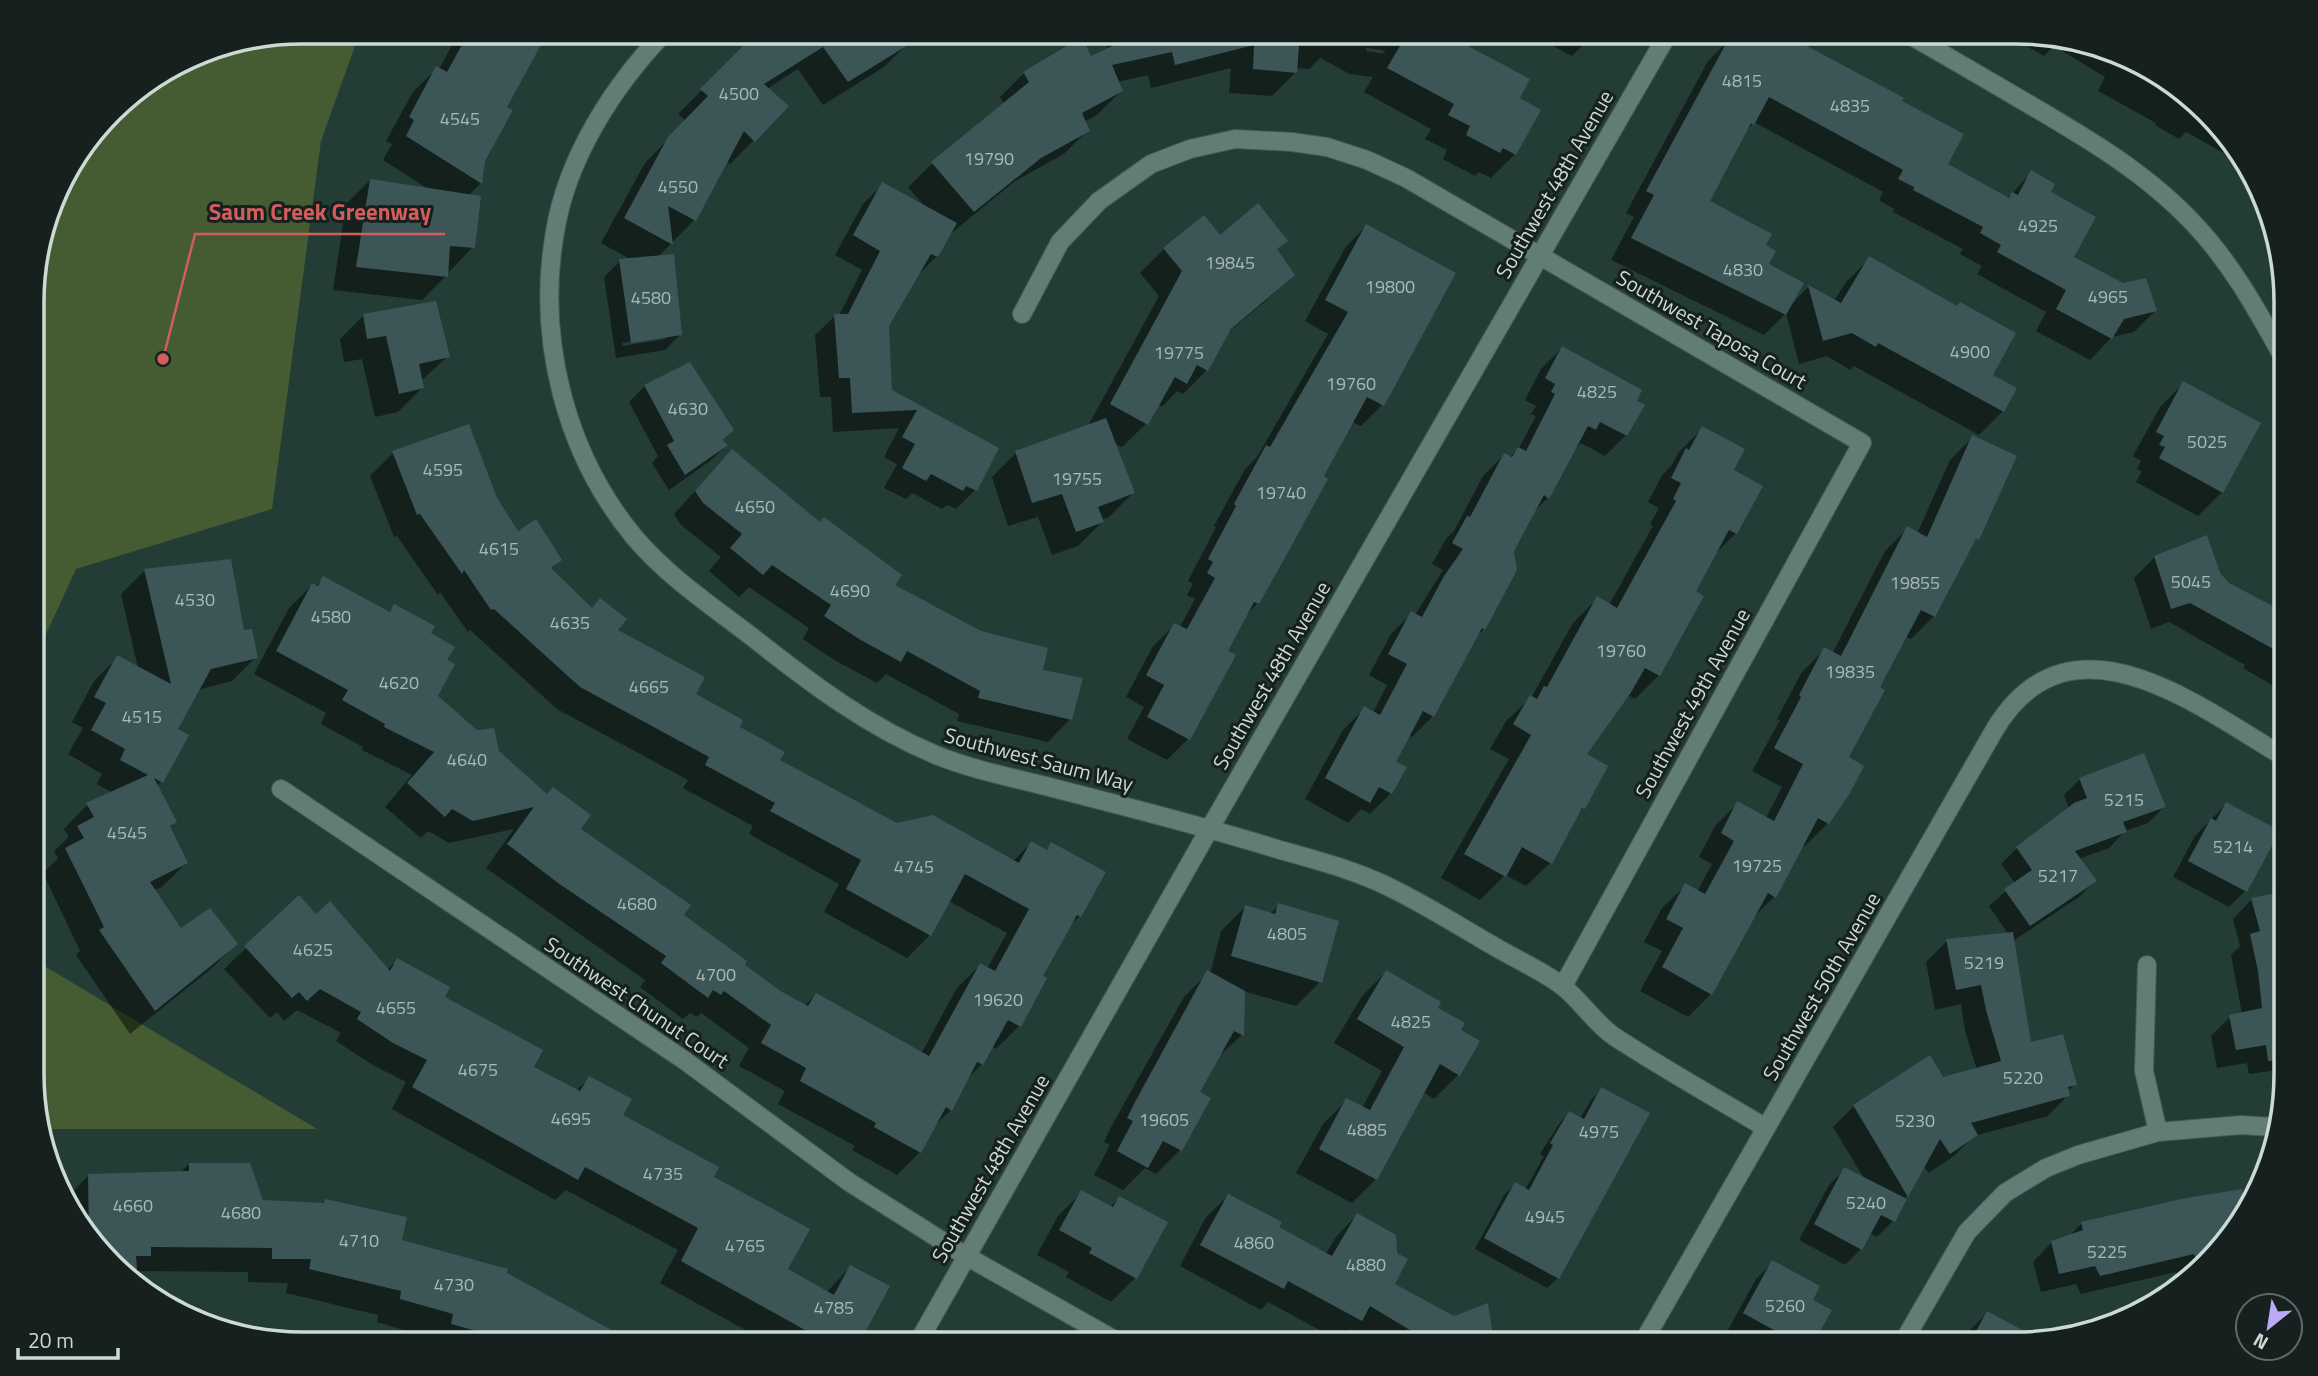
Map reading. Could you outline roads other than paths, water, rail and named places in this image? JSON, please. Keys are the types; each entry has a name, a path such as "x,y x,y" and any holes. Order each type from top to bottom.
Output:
{"street":[{"name":"Southwest Saum Way","path":"654,44 605,106 585,145 566,190 555,232 551,280 550,328 569,423 587,466 609,503 638,542 680,580 815,685 854,713 898,738 942,758 1210,828 1350,870 1391,888 1563,986 1610,1034 1766,1128"},
{"name":"Southwest 48th Avenue","path":"924,1332 1210,828 1662,44"},
{"path":"1925,44 2082,135 2169,199 2196,226 2225,263 2251,299 2274,340"},
{"name":"Southwest Taposa Court","path":"1022,314 1060,242 1099,201 1151,164 1190,149 1235,139 1327,147 1367,160 1406,178 1862,443"},
{"name":"Southwest 49th Avenue","path":"1563,986 1862,443"},
{"name":"Southwest 50th Avenue","path":"1649,1332 2002,717 2023,695 2038,684 2062,673 2093,668 2115,670 2165,688 2274,751"},
{"name":"Southwest Chunut Court","path":"281,789 684,1059 849,1182 966,1256 1101,1332"},
{"path":"2147,965 2144,1071 2158,1132"},
{"path":"1909,1332 1967,1232 2005,1193 2046,1168 2078,1155 2158,1132 2241,1125 2269,1126"}],"place":[{"name":"Saum Creek Greenway","path":"163,359"}]}
